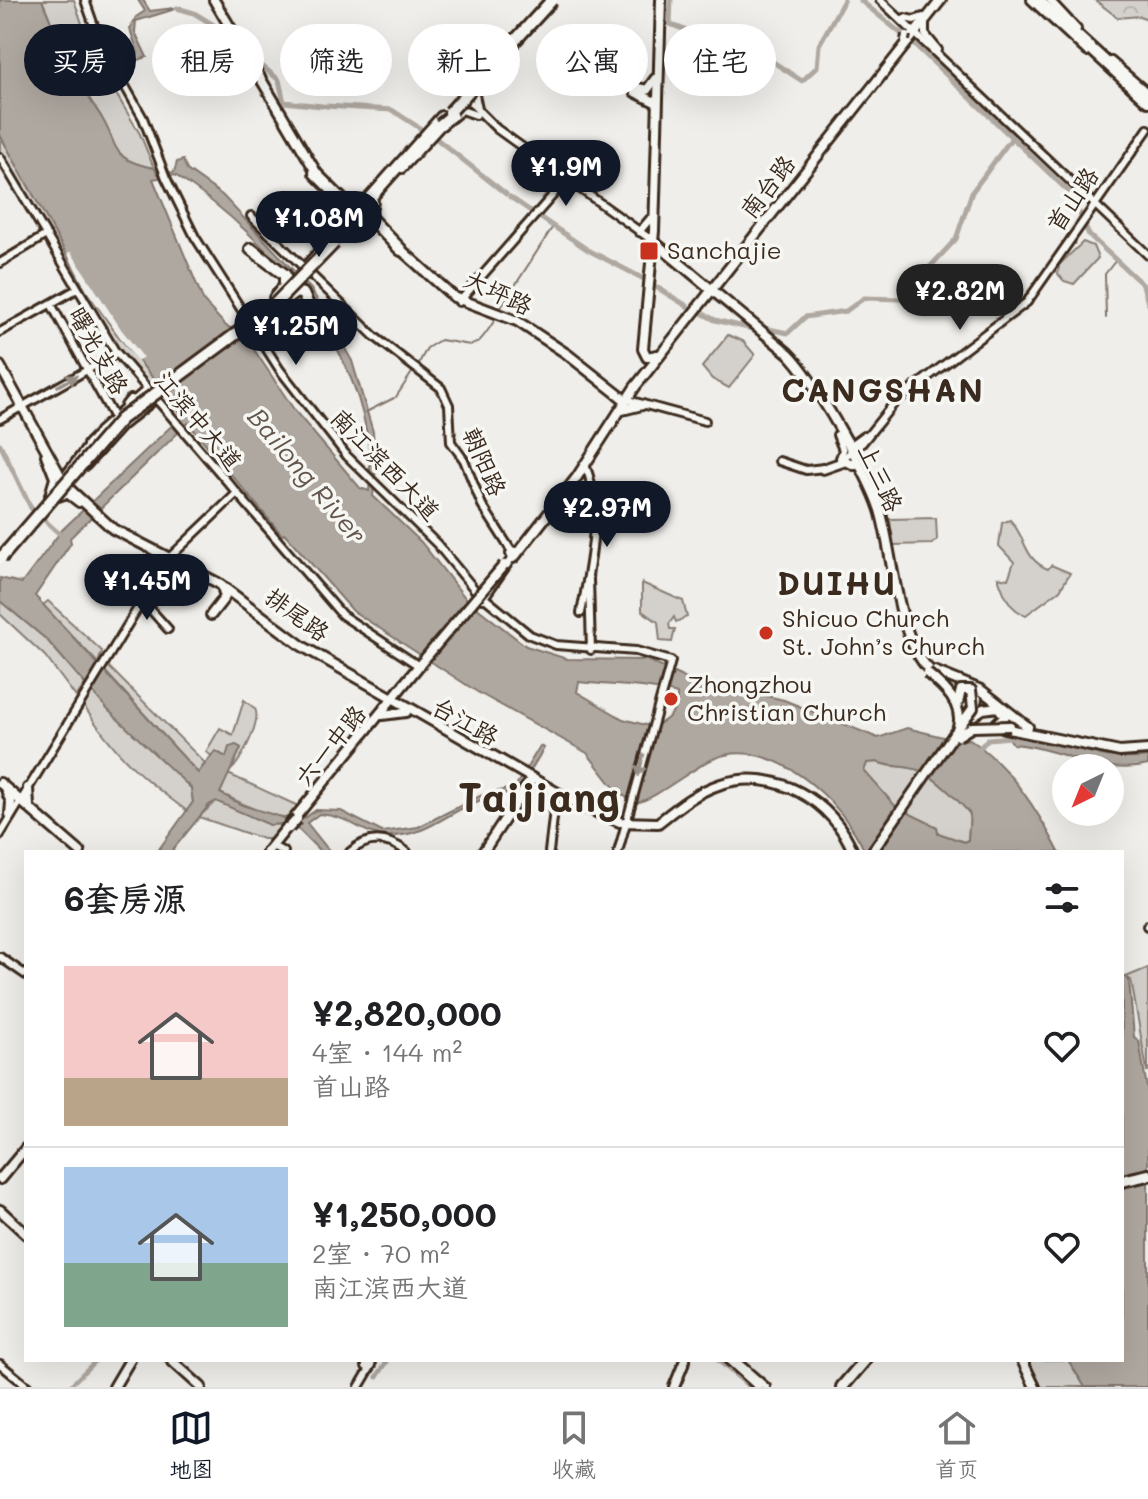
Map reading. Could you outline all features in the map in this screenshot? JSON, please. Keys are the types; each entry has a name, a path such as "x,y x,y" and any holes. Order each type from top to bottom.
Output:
{"highway":[{"path":"89,448 120,417 260,316 335,240 550,1"},
{"path":"1040,1 1148,99"},
{"path":"1040,1 1081,43 1148,99"},
{"path":"431,133 452,112"},
{"path":"317,172 354,203 370,200"},
{"path":"317,172 350,208 349,223"},
{"path":"370,200 368,216 401,251"},
{"path":"349,223 366,222 401,251"},
{"path":"251,249 283,273 286,283 260,316"},
{"path":"260,316 271,312 292,293 299,292 319,329"},
{"path":"69,478 126,409 152,393"},
{"path":"0,557 117,423 152,393"},
{"path":"0,557 102,430 129,403"},
{"path":"89,448 122,426"},
{"path":"1124,1179 1148,1173"},
{"path":"842,1386 862,1362"}],"main road":[{"name":"南江滨西大道","path":"84,0 96,39 143,124 165,178 205,257 278,371 372,482 437,544 476,592 540,640 564,647 639,651 671,663 625,824"},
{"path":"216,0 317,172 461,302 568,181"},
{"path":"660,0 652,220 656,235 673,257"},
{"path":"657,355 647,357 641,349 651,241 660,0"},
{"path":"882,0 904,19 914,36 1000,112"},
{"name":"南台路","path":"625,399 649,365 914,36 939,0"},
{"path":"431,133 550,1"},
{"path":"1040,1 1078,31 1148,99"},
{"path":"1040,1 1148,99"},
{"path":"904,19 924,18 925,34 938,50 1148,252"},
{"path":"904,19 914,36 938,50"},
{"path":"520,35 531,22"},
{"path":"655,79 647,90 629,86 655,102"},
{"path":"476,96 485,118"},
{"path":"462,97 475,113 651,241"},
{"path":"452,112 462,97"},
{"path":"452,112 475,113 485,118 651,241"},
{"name":"首山路","path":"1094,203 1148,128"},
{"name":"首山路","path":"823,469 848,454 863,440 898,397 1024,302 1148,128"},
{"name":"江滨中大道","path":"0,159 108,345 346,619 419,667"},
{"path":"251,216 376,338 444,392 450,408 451,442 464,460 510,559"},
{"path":"639,232 652,220"},
{"path":"310,266 349,223"},
{"path":"0,262 44,234"},
{"path":"310,266 335,240"},
{"path":"649,365 641,349 651,241"},
{"name":"上三路","path":"651,241 795,364 858,467 880,512 917,656 929,671"},
{"name":"上三路","path":"651,241 709,290"},
{"path":"295,259 310,266 320,284"},
{"path":"0,332 76,290"},
{"name":"南台路","path":"633,387 709,290"},
{"name":"大坪路","path":"461,302 497,313 573,359 615,391"},
{"name":"曙光支路","path":"51,304 113,416"},
{"path":"0,421 112,356"},
{"path":"0,366 20,408 88,510"},
{"path":"0,373 45,455 54,478 39,512"},
{"path":"615,391 633,387 634,397 642,405"},
{"path":"615,391 625,399 642,405 705,421"},
{"path":"0,557 69,478 113,416 129,403 152,393"},
{"path":"49,495 152,393"},
{"path":"476,592 510,559 555,506 577,477 625,399"},
{"path":"484,598 510,559 586,461 625,399"},
{"path":"618,413 628,405 642,405"},
{"path":"840,436 853,445 863,440"},
{"path":"858,467 856,455 863,440"},
{"path":"848,454 816,468 779,461 797,468 823,469 844,461 858,467"},
{"path":"45,455 69,478"},
{"path":"586,461 593,517 587,568 589,616"},
{"path":"586,461 593,481 596,516 587,568 591,649"},
{"path":"577,477 584,473 590,477"},
{"name":"排尾路","path":"69,478 88,510 122,535 223,590 289,642 374,690"},
{"path":"19,802 167,559 234,493"},
{"path":"39,512 63,494 88,510"},
{"path":"101,667 167,559"},
{"name":"排尾路","path":"167,559 224,586 295,642 391,701"},
{"name":"六一中路","path":"273,850 380,714 510,559"},
{"path":"223,590 226,596 223,603 235,598"},
{"path":"581,613 586,599"},
{"path":"138,608 146,609 168,629 143,601"},
{"path":"929,671 987,694 1014,723 1027,730"},
{"path":"929,671 943,682 967,722 984,727 1027,730"},
{"path":"929,671 956,706 959,721 956,735"},
{"path":"405,685 403,701 409,712 380,714 382,702 374,690 390,691 405,685"},
{"path":"967,722 977,699 970,685"},
{"path":"0,833 88,688"},
{"path":"875,850 973,708 971,690 961,690 958,705"},
{"name":"台江路","path":"391,701 529,779"},
{"path":"956,735 987,707 998,707 1005,713 1003,720 997,723"},
{"path":"967,722 997,723 1117,749 1148,749"},
{"path":"956,735 968,727 1014,723"},
{"path":"529,779 550,792 559,802 589,815 625,824 658,823 685,801 721,784 773,782 793,788 814,800 839,826 850,850"},
{"path":"529,779 588,810 625,824"},
{"path":"485,850 529,779"},
{"path":"2,788 75,850"},
{"path":"2,788 11,814"},
{"path":"28,788 26,798 30,812"},
{"path":"550,850 559,802"},
{"path":"11,814 20,810 30,812"},
{"path":"619,850 625,824"},
{"path":"353,850 363,842 374,840 394,843 403,850"},
{"path":"0,958 24,976"},
{"path":"0,1178 24,1148"},
{"path":"0,1211 24,1233"},
{"path":"112,1387 127,1362"},
{"path":"171,1362 199,1387"},
{"path":"672,1387 682,1362"},
{"path":"730,1362 758,1387"},
{"path":"737,1362 766,1387"},
{"path":"1025,1362 1037,1387"},
{"path":"358,1387 371,1364"},
{"path":"0,1366 26,1387"}],"green space":[{"path":"42,0 74,0 82,24 52,24"},
{"path":"1095,0 1148,0 1148,19 1139,16 1118,18"},
{"path":"88,96 117,96 140,134 154,168 137,166 126,159 104,130"},
{"path":"0,135 87,291 116,333 181,412 177,422 117,351 0,154"},
{"path":"1083,242 1093,246 1098,258 1074,284 1064,281 1058,274 1059,265"},
{"path":"728,335 743,341 755,355 729,388 712,379 702,367"},
{"path":"936,518 937,540 932,544 893,545 890,519"},
{"path":"1010,520 1034,560 1048,569 1051,565 1070,573 1060,590 1026,615 1011,605 998,577 1008,579 1014,562 999,546 1002,523"},
{"path":"642,583 683,601 687,617 676,622 674,617 669,624 670,629 675,629 672,642 660,641 658,622 642,611"},
{"path":"0,601 47,640 85,684 76,697 45,656 0,614"},
{"path":"48,601 102,651 98,663 43,605"},
{"path":"106,664 205,763 198,773 104,670"},
{"path":"91,691 191,788 193,802 187,811 155,787 106,738 83,705"},
{"path":"244,700 255,709 255,722 244,751 231,770 241,748 236,745 226,757 216,751 212,756 206,752 220,728 233,735"},
{"path":"867,763 916,769 940,784 970,814 968,840 964,842 938,833 937,827 896,807 864,771"},
{"path":"228,774 296,805 296,810 289,818 262,813 220,793"},
{"path":"216,801 270,825 284,824 270,839 263,839 199,817"},
{"path":"1148,968 1147,1071 1131,980 1126,977"},
{"path":"1018,1362 1070,1362 1085,1387 1030,1387"}],"water":[{"name":"Bailong River","path":"0,0 42,0 52,24 24,24 24,96 89,96 123,156 154,168 158,174 174,172 177,162 183,160 187,170 222,195 311,289 352,361 373,432 376,467 373,496 421,542 467,600 526,646 567,659 647,660 707,689 754,693 784,700 878,738 907,728 959,741 970,739 1010,776 1058,850 864,850 841,813 823,794 803,777 759,756 736,754 713,759 651,797 634,803 616,790 587,753 479,693 353,611 285,534 282,535 188,423 70,538 71,543 35,596 198,773 215,751 226,757 229,747 236,745 241,748 220,793 242,805 284,818 302,820 316,810 341,811 382,832 418,827 480,796 515,787 540,746 544,748 519,790 476,802 414,832 380,835 340,818 319,814 307,823 328,850 319,850 299,830 282,824 270,825 216,801 209,805 173,850 158,850 193,802 191,788 108,710 47,640 0,601 0,578 22,583 62,530 183,415 116,333 87,291 0,135","holes":["175,175 248,233 283,270 314,310 339,353 358,398 368,444 369,491 360,488 295,411 243,333 226,326 204,302 153,179","579,682 677,694 676,706 671,715 653,727 623,719 577,692","867,763 927,774 954,797 970,814 968,840 964,842 938,833 937,827 896,807 864,771"]},
{"path":"138,0 143,0 150,11 182,7 132,24 145,11"},
{"path":"136,34 147,57 136,62"},
{"path":"1007,735 1025,736 1095,754 1062,754 1013,744"},
{"path":"1148,757 1148,765 1124,768 1124,758"},
{"path":"1124,976 1129,980 1134,1037 1139,1041 1148,1094 1148,1387 1085,1387 1069,1362 1124,1362"}],"pier":[{"path":"71,252 143,357 137,361 87,291 67,253"}],"waterway":[{"path":"671,0 670,24 707,39 732,35 802,81 817,67 819,45 844,0"},
{"path":"860,0 914,44 1071,194 1089,235 1143,285 1148,303"},
{"path":"177,8 194,13 212,24"},
{"path":"264,68 279,80 284,102 322,106"},
{"path":"326,106 392,110 438,140 506,194"},
{"path":"764,328 788,333 805,317 846,311 864,298 900,299 956,239 972,192 1011,139"},
{"path":"510,197 588,250 642,278"},
{"path":"500,309 552,228"},
{"path":"1106,318 1105,274 1116,260"},
{"path":"653,285 687,306"},
{"path":"700,312 715,320 748,328"},
{"path":"419,363 427,348 440,340 467,345 478,342 496,318"},
{"path":"396,397 413,371"},
{"path":"366,412 394,398"},
{"path":"0,444 31,508 63,537"},
{"path":"978,750 988,739 1011,737"},
{"path":"69,1387 94,1362"},
{"path":"377,1377 387,1362"},
{"path":"720,1362 750,1387"}],"place":[{"name":"Sanchajie","path":"649,251"},
{"name":"Shicuo Church St. John’s Church","path":"766,633"},
{"name":"Zhongzhou Christian Church","path":"671,699"}],"district":[{"name":"CANGSHAN","path":"883,391"},
{"name":"DUIHU","path":"837,584"},
{"name":"Taijiang","path":"539,798"}]}
